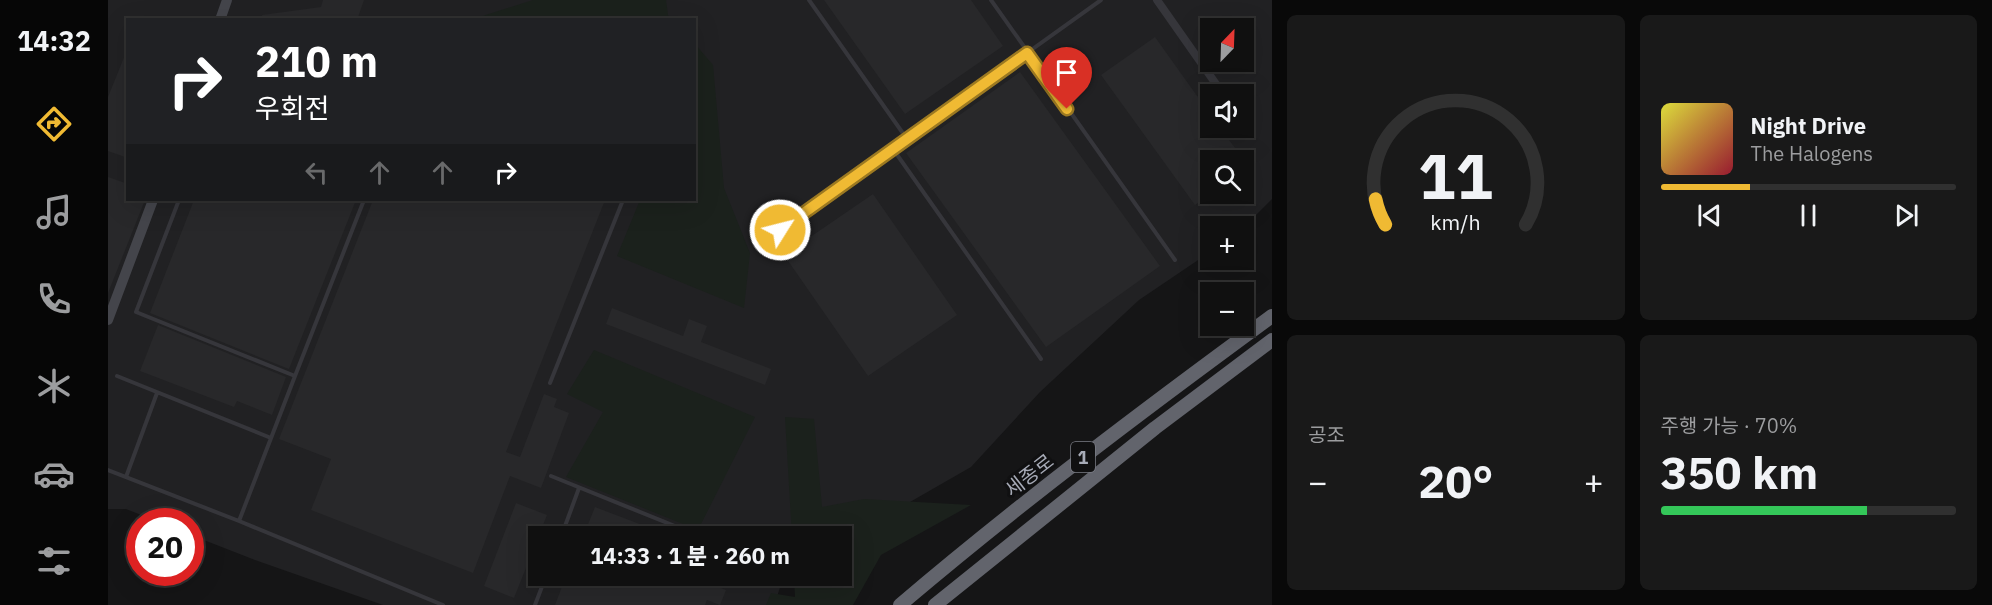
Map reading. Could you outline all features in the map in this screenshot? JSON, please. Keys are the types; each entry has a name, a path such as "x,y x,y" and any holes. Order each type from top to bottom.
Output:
{"highway":[{"path":"1257,327 1272,307"},
{"name":"세종로","path":"900,605 1006,517 1136,416 1272,316"},
{"name":"세종로","path":"935,605 1155,428 1272,340"}],"street":[{"path":"221,18 227,0"},
{"path":"1157,0 1216,84"},
{"path":"108,320 153,201"}],"lane":[{"path":"809,0 907,139"},
{"path":"991,0 1175,260"},
{"path":"780,230 1101,0"},
{"path":"893,149 1041,359"},
{"path":"179,201 136,312 295,376"},
{"path":"239,521 364,201"},
{"path":"550,383 623,201"},
{"path":"117,376 271,438"},
{"path":"126,477 157,393"},
{"path":"108,470 443,605"},
{"path":"551,476 674,526"},
{"path":"565,526 579,488"},
{"path":"536,605 543,586"}],"shaded area":[{"path":"108,0 1272,0 1272,199 1254,217 1200,216 1200,259 1139,300 1040,392 971,467 852,535 852,526 528,526 528,586 781,586 774,605 383,605 204,540 204,508 108,509"},
{"path":"533,0 666,0 668,15 671,18 476,18"},
{"path":"696,45 713,65 724,188 750,253 744,308 617,256 640,201 696,201"},
{"path":"594,350 755,417 700,526 688,526 566,477 603,412 567,394"},
{"path":"785,417 814,419 822,507 864,499 971,505 881,555 853,605 766,605 771,593 795,597 794,586 852,586 852,526 791,526"}],"building":[{"path":"323,0 364,0 358,18 263,18 262,15 321,7"},
{"path":"824,0 971,0 1003,46 905,114"},
{"path":"1155,37 1200,100 1200,138 1228,138 1236,150 1200,150 1200,201 1195,205 1101,75"},
{"path":"126,52 126,157 108,151 108,97"},
{"path":"1020,72 1160,266 1046,347 906,153"},
{"path":"108,177 126,183 126,201 145,201 108,293"},
{"path":"873,194 957,315 868,376 784,255"},
{"path":"194,201 356,201 289,369 150,313"},
{"path":"373,201 605,201 506,452 520,457 544,394 557,399 554,407 569,413 541,488 510,476 473,573 311,510 331,459 279,439"},
{"path":"612,308 683,336 689,319 707,326 701,342 771,369 765,385 606,324"},
{"path":"158,325 286,377 272,415 237,401 234,407 140,371"},
{"path":"516,503 547,515 543,526 528,526 528,563 514,598 484,586"},
{"path":"595,507 645,526 587,526"},
{"path":"562,586 715,586 726,590 720,605 707,600 705,605 555,605"}],"route":[{"path":"780,230 1027,53 1067,109"}]}
